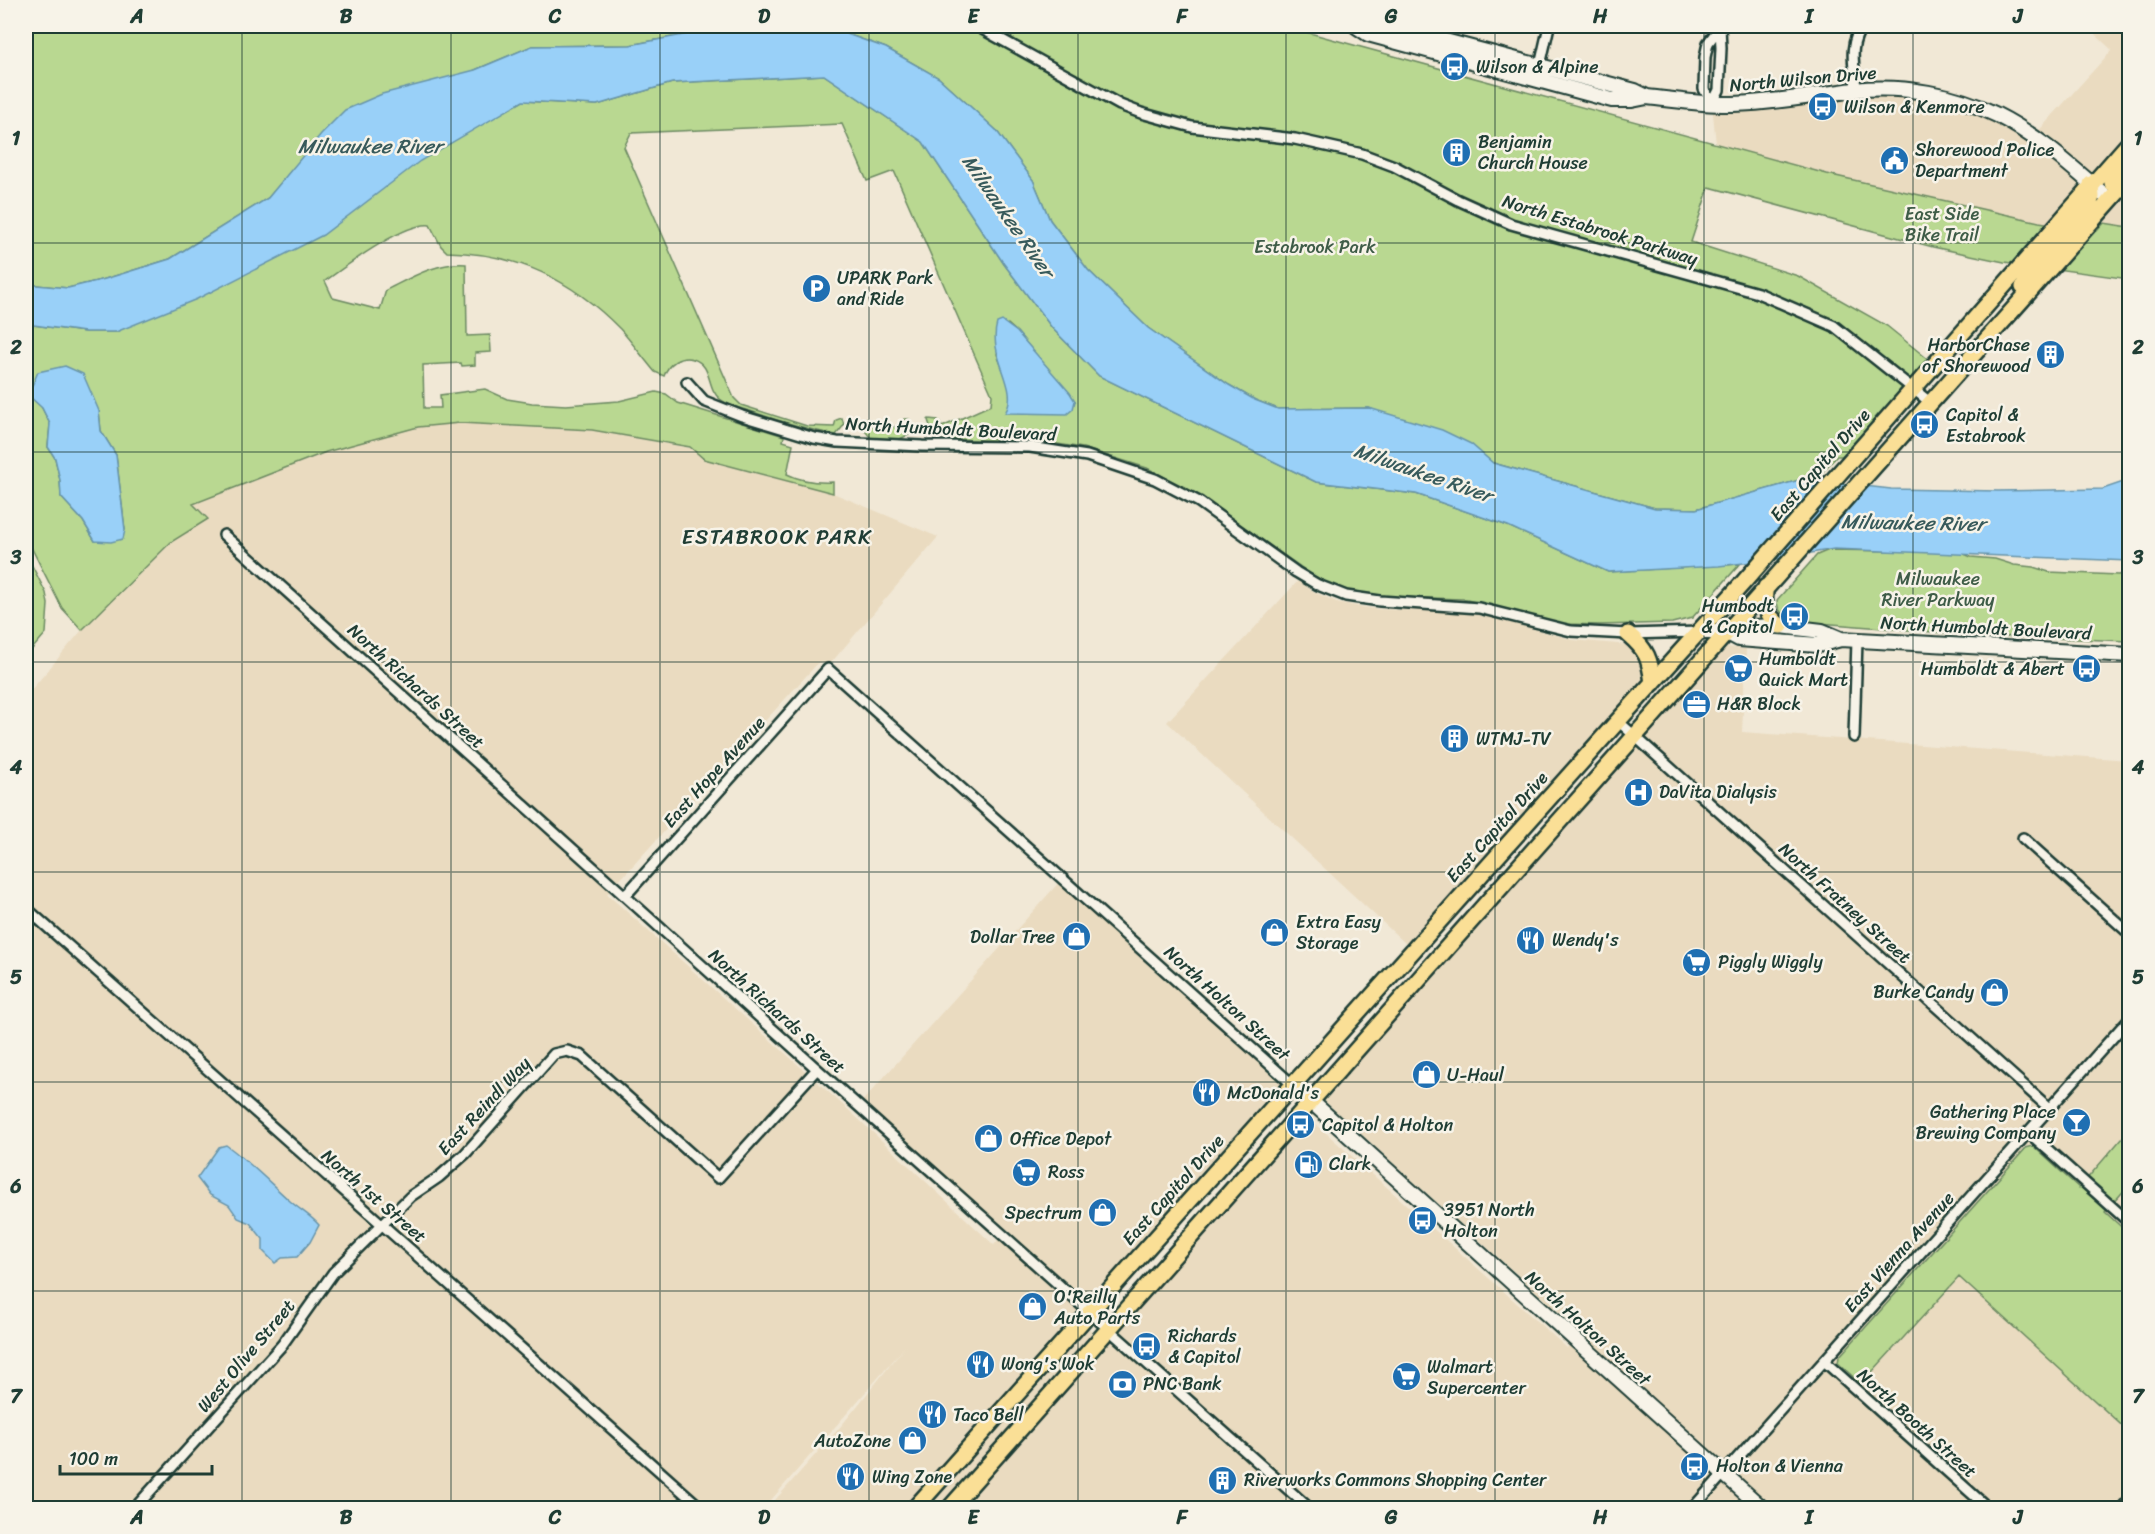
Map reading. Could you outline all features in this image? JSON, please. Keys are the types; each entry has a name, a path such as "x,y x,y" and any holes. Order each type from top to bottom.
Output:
{"main road":[{"name":"North Wilson Drive","path":"1356,26 1363,32 1390,29 1538,72 1612,100 1647,97 1712,104 1784,101 1857,90 1904,90 1931,94 1985,110 2025,131 2110,200"},
{"name":"East Capitol Drive","path":"915,1509 1700,632 2130,142"},
{"path":"2110,200 2111,184 2130,162"},
{"path":"950,1509 2130,178"},
{"path":"2005,319 2032,272 2088,207 2092,197 2091,184"},
{"path":"2005,319 1997,318 1995,312 2013,288 2020,267"},
{"path":"1766,587 1763,597 1765,607 1769,615 1780,626"},
{"name":"North Humboldt Boulevard","path":"1700,632 1726,632 1750,627 1780,626 1822,631 1841,639"},
{"name":"North Humboldt Boulevard","path":"1726,632 1740,639 1818,645 1841,639 2130,655"},
{"path":"1628,634 1646,651 1653,682"},
{"name":"North Holton Street","path":"1293,1085 1762,1509"}],"street":[{"name":"North Estabrook Parkway","path":"977,26 1120,105 1141,113 1192,127 1294,139 1362,154 1394,166 1458,200 1511,224 1758,293 1834,326 1931,403"},
{"path":"1538,72 1549,26"},
{"path":"1712,104 1704,89 1705,57 1708,43 1720,26"},
{"path":"1712,104 1719,90 1720,26"},
{"path":"1857,90 1852,46 1863,26"},
{"name":"North Humboldt Boulevard","path":"687,382 704,401 742,416 814,438 837,442 922,446 1030,447 1087,456 1155,479 1199,502 1296,572 1318,585 1346,596 1380,601 1462,605 1571,631 1628,634 1700,632"},
{"name":"North Richards Street","path":"224,535 1309,1509"},
{"path":"1854,737 1857,640"},
{"name":"East Hope Avenue","path":"625,896 828,669"},
{"name":"North Holton Street","path":"828,669 1293,1085"},
{"name":"North Fratney Street","path":"1618,721 2049,1108"},
{"path":"2023,838 2130,934"},
{"name":"North 1st Street","path":"26,909 701,1509"},
{"name":"East Vienna Avenue","path":"1693,1509 2130,1018"},
{"name":"East Reindl Way","path":"382,1225 411,1196 439,1177 465,1154 554,1054 567,1051 582,1056 718,1178 817,1069"},
{"path":"2028,1132 2130,1223"},
{"name":"West Olive Street","path":"135,1509 282,1345 333,1273 382,1225"},
{"name":"North Booth Street","path":"1824,1361 1988,1509"},
{"path":"2121,1509 2130,1500"}],"shaded area":[{"path":"2086,26 2129,26 2129,227 2105,223 2097,231 2039,222 1827,174 1716,144 1712,104 1856,90 1931,94 2033,137 2112,50"},
{"path":"460,423 592,430 690,448 704,459 833,493 938,537 831,663 818,663 607,894 853,1114 994,1245 1002,1235 858,1106 1062,879 1293,1085 1082,1322 1104,1342 1307,1116 1567,1348 1580,1331 1321,1098 1725,647 1746,649 1742,732 2129,760 2129,1508 768,1508 841,1426 905,1347 764,1508 26,1508 26,696 82,630 171,542 208,519 192,505 326,452 418,427"},
{"path":"1298,581 1316,593 1337,602 1356,606 1458,612 1491,617 1573,640 1629,645 1640,650 1646,674 1644,678 1406,944 1167,722"}],"green space":[{"path":"26,26 747,26 714,29 630,45 532,46 475,70 300,160 268,198 170,259 68,288 26,284"},
{"name":"Estabrook Park","path":"803,26 1284,26 1827,174 2039,222 2097,231 2104,223 2129,227 2129,279 2004,262 1933,247 1709,187 1691,242 1798,276 1887,326 1929,360 1842,456 1837,456 1815,480 1803,479 1696,509 1655,508 1493,463 1369,408 1278,409 1255,400 1229,385 1148,328 1088,270 1050,220 1033,180 996,130 939,78 886,48 833,29"},
{"path":"824,75 923,142 1004,264 1052,328 1099,376 1316,482 1416,494 1508,526 1608,572 1740,564 1692,618 1672,623 1565,624 1463,599 1395,597 1358,593 1338,588 1315,577 1194,492 1147,468 1083,448 1044,442 946,439 931,429 929,419 938,420 942,427 991,405 992,395 894,171 867,181 842,124 631,133 624,147 734,398 741,405 807,426 834,427 836,420 842,418 844,425 836,435 727,403 716,394 704,366 693,359 679,359 668,368 664,376 655,372 620,329 582,296 541,272 519,264 496,257 447,252 441,246 430,225 406,230 391,237 325,281 333,298 380,310 386,290 434,268 466,264 467,336 490,335 491,352 475,353 475,365 462,366 461,363 423,365 424,408 441,408 440,395 485,389 507,399 566,405 619,401 656,392 666,394 678,403 784,436 783,441 793,444 787,474 809,481 833,482 833,493 704,459 690,447 592,430 460,423 418,427 326,452 193,504 208,519 171,542 82,630 62,608 26,537 26,324 85,332 116,332 523,101 597,105 672,83","holes":["1008,324 1017,332 1075,401 1006,413 1010,391 997,354","42,408 99,411 101,431 116,455 125,530 95,541 83,521 61,497 55,458 48,447 50,424"]},
{"path":"861,418 868,419 871,426 903,427 904,419 909,419 914,427 909,435 899,439 871,438 865,431"},
{"name":"Milwaukee River Parkway","path":"1951,548 1971,557 1995,559 2049,572 2118,575 2129,573 2129,641 1971,635 1794,621 1778,608 1777,600 1817,555 1829,550 1892,551"},
{"path":"26,554 46,593 48,604 46,633 26,656"},
{"path":"2129,1130 2129,1185 2105,1212 2129,1234 2129,1432 1959,1277 1861,1384 1838,1363 1839,1357 2026,1148 2033,1146 2079,1188"}],"water":[{"name":"Milwaukee River","path":"747,26 803,26 833,29 886,48 939,78 996,130 1033,180 1050,220 1088,270 1148,328 1229,385 1255,400 1278,409 1369,408 1442,430 1471,444 1493,463 1655,508 1696,509 1803,479 1891,489 1998,491 2103,489 2129,480 2129,561 1834,549 1719,566 1608,572 1508,526 1416,494 1316,482 1099,376 1052,328 1004,264 923,142 824,75 672,83 597,105 523,101 420,161 323,235 197,299 116,332 85,332 26,324 26,284 68,288 170,259 268,198 321,134 345,110 382,94 475,70 532,46 630,45 715,29"},
{"path":"1002,321 1017,332 1070,393 1075,401 1073,409 1067,414 1005,413 1009,403 1009,393 996,348 995,336 997,323"},
{"path":"65,366 83,374 99,411 101,431 116,455 125,530 123,539 111,542 95,541 83,521 61,497 55,458 48,447 50,424 42,408 28,395 38,372"},
{"path":"226,1145 319,1225 310,1242 297,1257 282,1258 275,1263 263,1251 263,1239 250,1223 238,1218 229,1205 210,1195 197,1178 219,1147"}],"place":[{"name":"Wilson & Alpine","path":"1455,67"},
{"name":"Wilson & Kenmore","path":"1823,107"},
{"name":"Benjamin Church House","path":"1457,152"},
{"name":"Shorewood Police Department","path":"1894,160"},
{"name":"UPARK Park and Ride","path":"816,288"},
{"name":"HarborChase of Shorewood","path":"2051,355"},
{"name":"Capitol & Estabrook","path":"1925,425"},
{"name":"Humbodt & Capitol","path":"1795,616"},
{"name":"Humboldt Quick Mart","path":"1738,669"},
{"name":"Humboldt & Abert","path":"2086,669"},
{"name":"H&R Block","path":"1696,704"},
{"name":"WTMJ-TV","path":"1455,739"},
{"name":"DaVita Dialysis","path":"1638,792"},
{"name":"Extra Easy Storage","path":"1275,932"},
{"name":"Dollar Tree","path":"1076,937"},
{"name":"Wendy's","path":"1531,940"},
{"name":"Piggly Wiggly","path":"1697,962"},
{"name":"Burke Candy","path":"1995,992"},
{"name":"U-Haul","path":"1426,1075"},
{"name":"McDonald's","path":"1206,1093"},
{"name":"Gathering Place Brewing Company","path":"2077,1122"},
{"name":"Capitol & Holton","path":"1301,1125"},
{"name":"Office Depot","path":"989,1139"},
{"name":"Clark","path":"1308,1164"},
{"name":"Ross","path":"1027,1172"},
{"name":"Spectrum","path":"1103,1213"},
{"name":"3951 North Holton","path":"1423,1220"},
{"name":"O'Reilly Auto Parts","path":"1033,1307"},
{"name":"Richards & Capitol","path":"1147,1346"},
{"name":"Wong's Wok","path":"980,1364"},
{"name":"Walmart Supercenter","path":"1406,1377"},
{"name":"PNC Bank","path":"1122,1384"},
{"name":"Taco Bell","path":"932,1415"},
{"name":"AutoZone","path":"912,1441"},
{"name":"Holton & Vienna","path":"1695,1466"},
{"name":"Wing Zone","path":"851,1477"},
{"name":"Riverworks Commons Shopping Center","path":"1223,1480"}],"district":[{"name":"ESTABROOK PARK","path":"777,537"}],"park label":[{"name":"East Side Bike Trail","path":"1942,224"}]}
